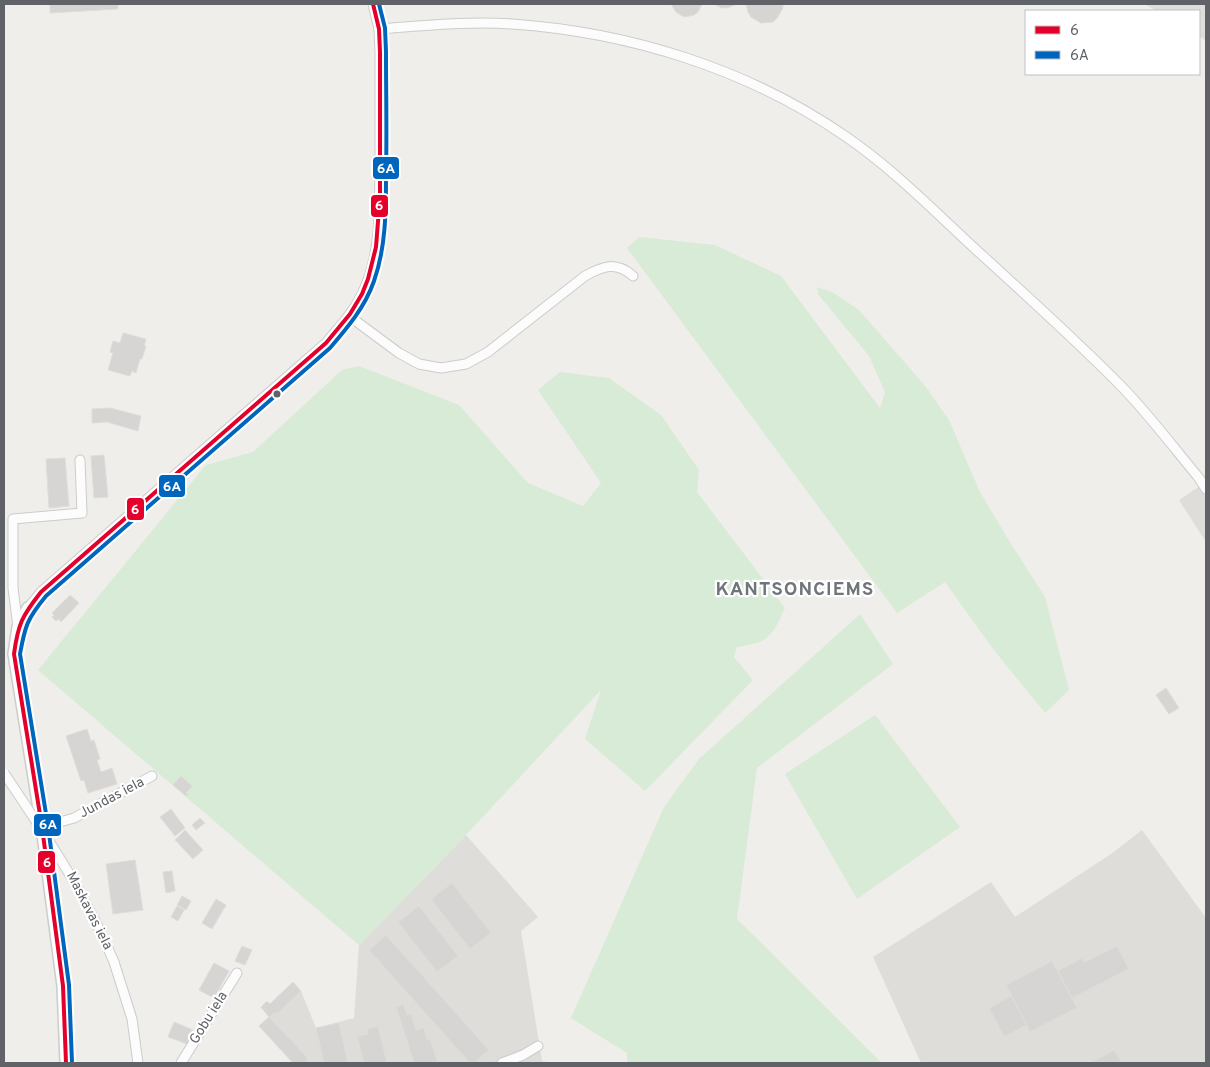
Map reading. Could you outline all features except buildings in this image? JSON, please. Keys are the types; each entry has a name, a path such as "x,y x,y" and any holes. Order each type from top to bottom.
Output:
{"street":[{"path":"18,626 28,608 41,592 326,343 349,316 362,294 371,272 380,211 379,29 373,4"},
{"path":"379,29 444,24 510,24 596,34 644,45 704,64 758,86 805,110 847,137 891,173 1070,335 1133,399 1206,489"},
{"path":"349,316 399,354 419,364 441,368 466,364 488,352 585,276 600,267 616,266 625,269 633,276"},
{"path":"66,1063 63,986 42,827 14,654 18,626 13,588 13,519 82,512 80,460"},
{"name":"Maskavas iela","path":"4,773 62,860 100,927 114,962 132,1020 138,1063"},
{"name":"Jundas iela","path":"42,827 74,818 152,776"},
{"name":"Gobu iela","path":"181,1063 237,973"},
{"path":"502,1063 538,1046"}],"shaded area":[{"path":"1144,4 1206,4 1206,41 1200,37 1200,10 1155,10"},
{"path":"1206,482 1206,542 1179,500"},
{"path":"1142,830 1206,918 1206,1063 921,1063 873,957 991,882 1015,917 1111,854"},
{"path":"466,835 538,917 521,931 542,1061 554,1063 293,1063 259,1026 269,1017 261,1007 267,1001 270,1004 293,982 301,991 316,1028 354,1018 359,945"}],"green space":[{"path":"639,237 715,245 781,276 880,408 885,392 869,356 818,294 817,287 832,292 859,310 926,387 949,420 980,492 1045,597 1069,690 1045,713 993,649 945,582 897,613 627,248"},
{"path":"359,366 459,405 528,483 583,506 601,483 538,390 560,372 609,378 661,415 699,470 697,492 785,608 773,632 756,643 737,647 734,657 753,680 645,791 585,739 601,690 466,835 359,945 38,670 206,465 253,452 342,370"},
{"path":"860,614 893,664 757,768 737,919 882,1063 627,1063 627,1053 571,1018 664,807 699,759"},
{"path":"875,715 960,827 857,899 785,774"}],"transit line":[{"name":"6","path":"66,1063 63,986 42,827 14,654 19,628 25,614 41,592 326,343 350,314 362,294 376,247 380,196 380,52 379,29 373,4"},
{"name":"6A","path":"72,1063 69,985 48,826 20,654 25,629 46,596 330,348 361,308 378,268 383,242 385,215 386,52 385,28 379,4"}],"district":[{"name":"KANTSONCIEMS","path":"795,590"}]}
